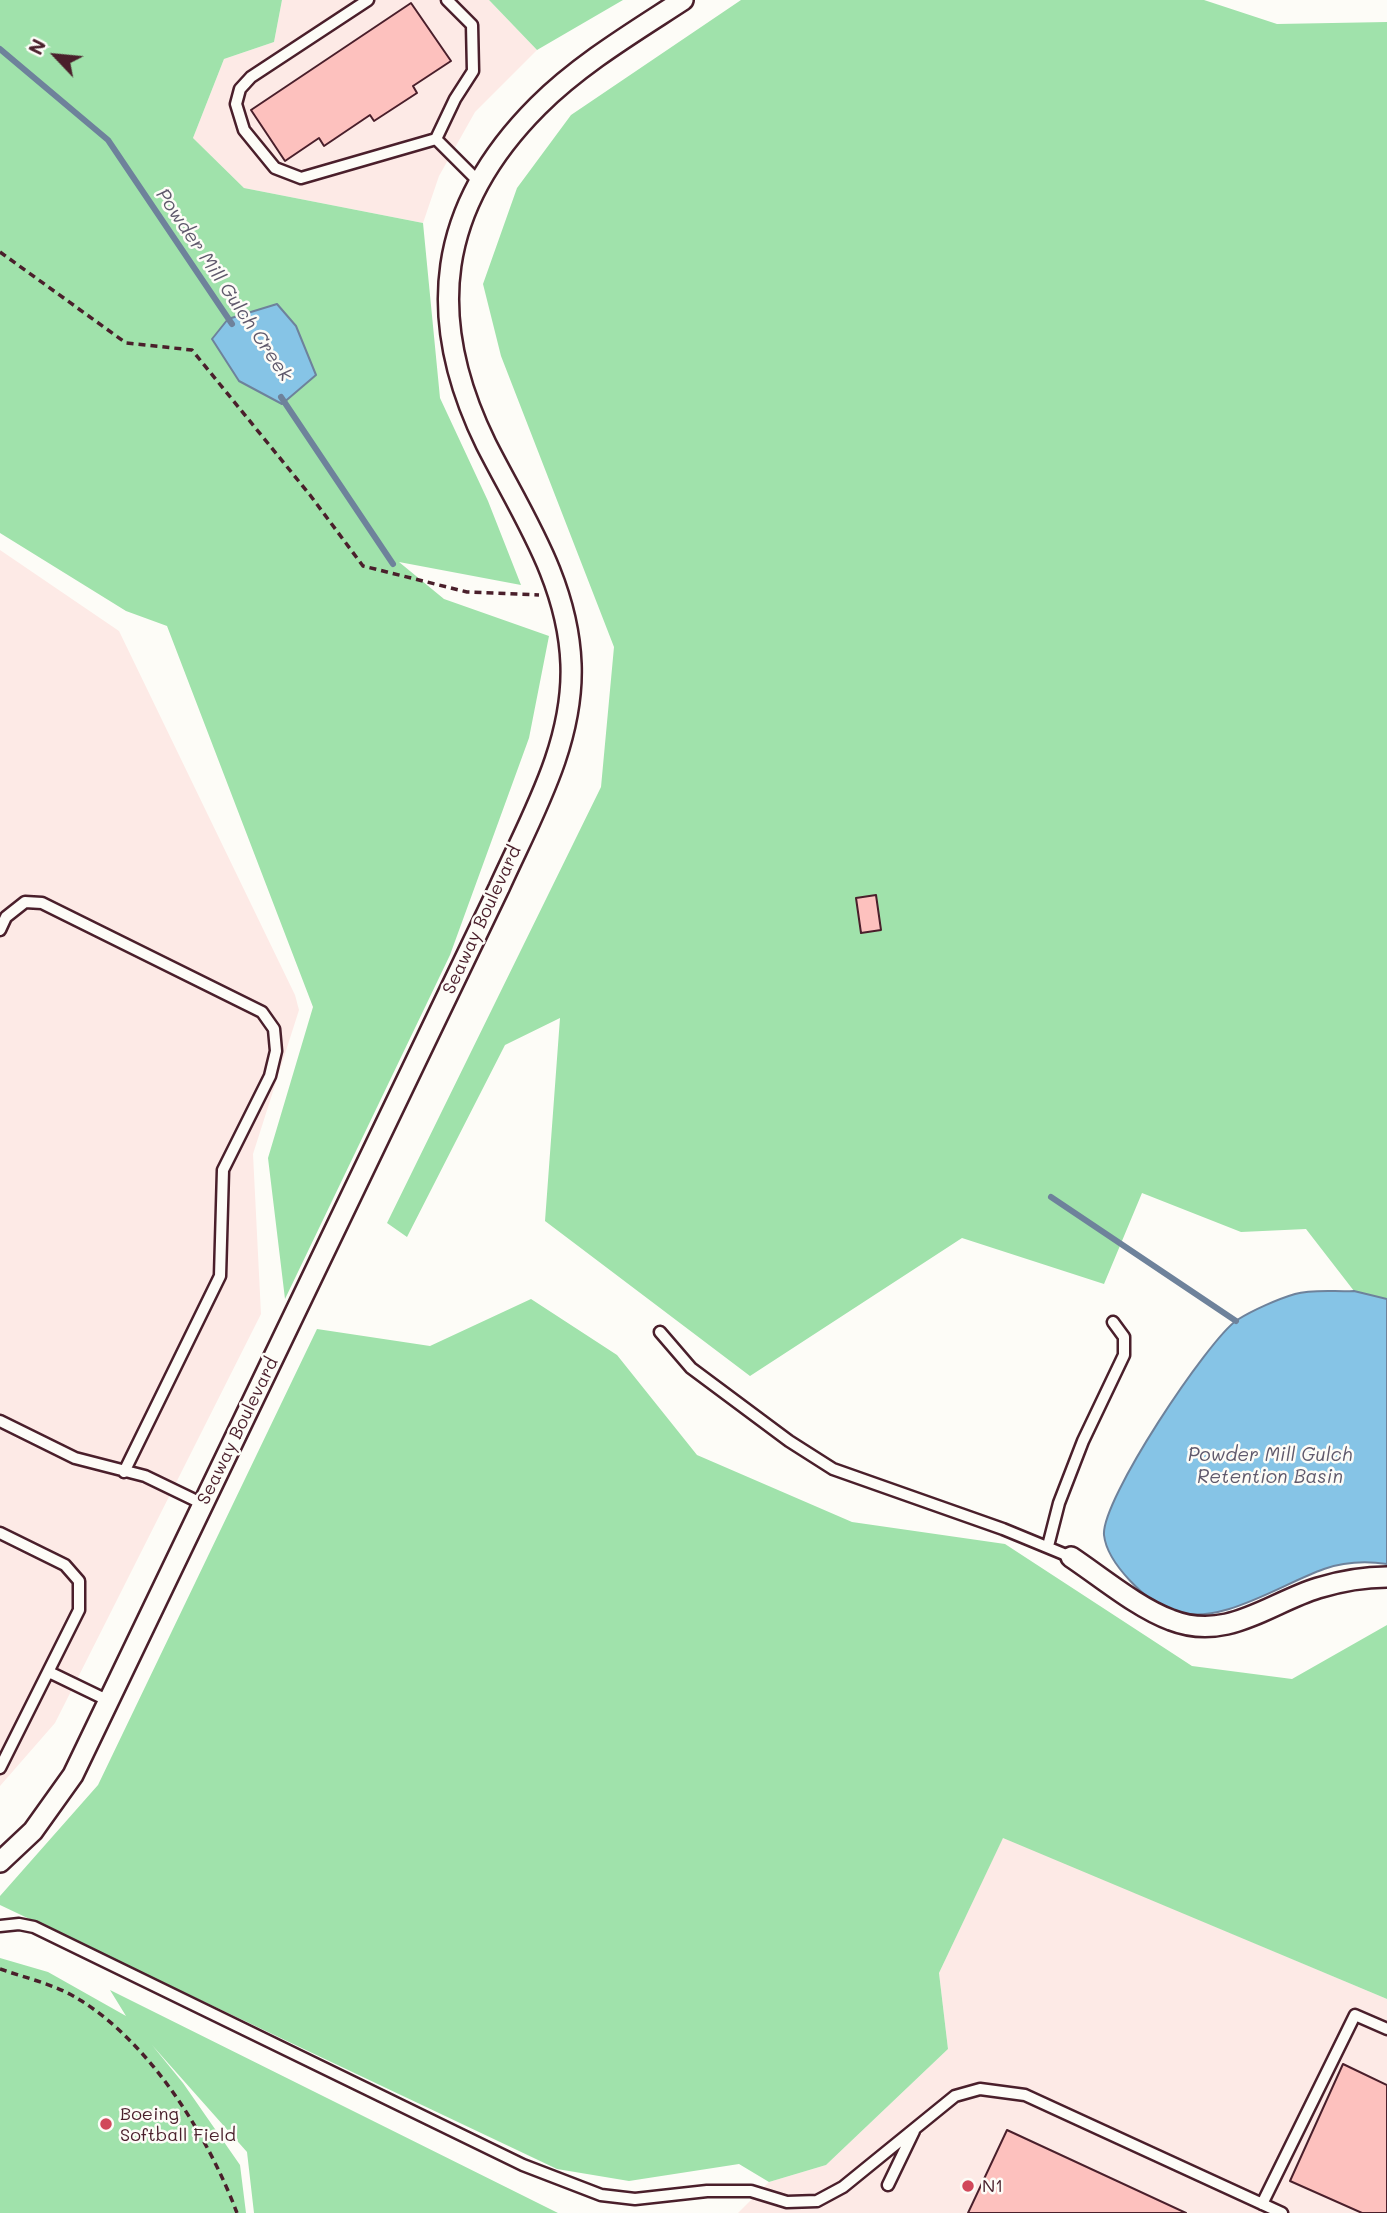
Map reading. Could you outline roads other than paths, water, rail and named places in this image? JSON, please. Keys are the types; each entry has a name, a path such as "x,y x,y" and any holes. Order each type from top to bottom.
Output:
{"street":[{"name":"Seaway Boulevard","path":"0,1863 33,1831 73,1775 555,763 568,708 571,665 567,620 534,531 486,443 461,386 452,346 447,279 459,226 479,182 502,147 539,105 587,65 683,0"},
{"path":"1071,1557 1171,1621 1211,1626 1244,1622 1317,1588 1363,1577 1387,1577"}],"lane":[{"path":"368,0 251,77 240,89 236,104 244,130 275,168 301,178 436,139 473,71 472,25 447,0"},
{"path":"436,139 479,182"},
{"path":"0,930 6,917 24,902 42,904 262,1012 274,1029 276,1051 270,1076 223,1170 220,1276 124,1472"},
{"path":"1048,1546 1059,1503 1083,1441 1124,1355 1124,1337 1113,1322"},
{"path":"660,1332 691,1368 789,1441 833,1469 1048,1546 1071,1557"},
{"path":"0,1421 75,1458 145,1476 203,1504"},
{"path":"0,1533 65,1565 79,1581 79,1610 0,1768"},
{"path":"49,1672 109,1701"},
{"path":"0,1926 19,1924 34,1927 523,2165 601,2195 635,2199 707,2191 751,2191 787,2202 817,2201 842,2187 955,2096 980,2089 997,2089 1025,2095 1282,2213"},
{"path":"1262,2204 1355,2015 1387,2029"},
{"path":"887,2185 916,2127"}],"water":[{"path":"277,304 296,326 316,375 282,404 239,381 212,339 228,319"},
{"name":"Powder Mill Gulch Retention Basin","path":"1354,1291 1387,1299 1387,1564 1355,1563 1332,1567 1250,1602 1210,1613 1191,1614 1163,1607 1141,1591 1120,1569 1112,1558 1104,1535 1119,1489 1158,1422 1204,1357 1237,1320 1266,1305 1302,1292"}],"waterway":[{"name":"Powder Mill Gulch Creek","path":"0,49 108,140 232,324"},
{"name":"Powder Mill Gulch Creek","path":"281,397 393,564"},
{"name":"Powder Mill Gulch Creek","path":"1051,1197 1236,1321"}],"place":[{"name":"Boeing Softball Field","path":"106,2124"},
{"name":"N1","path":"968,2186"}]}
